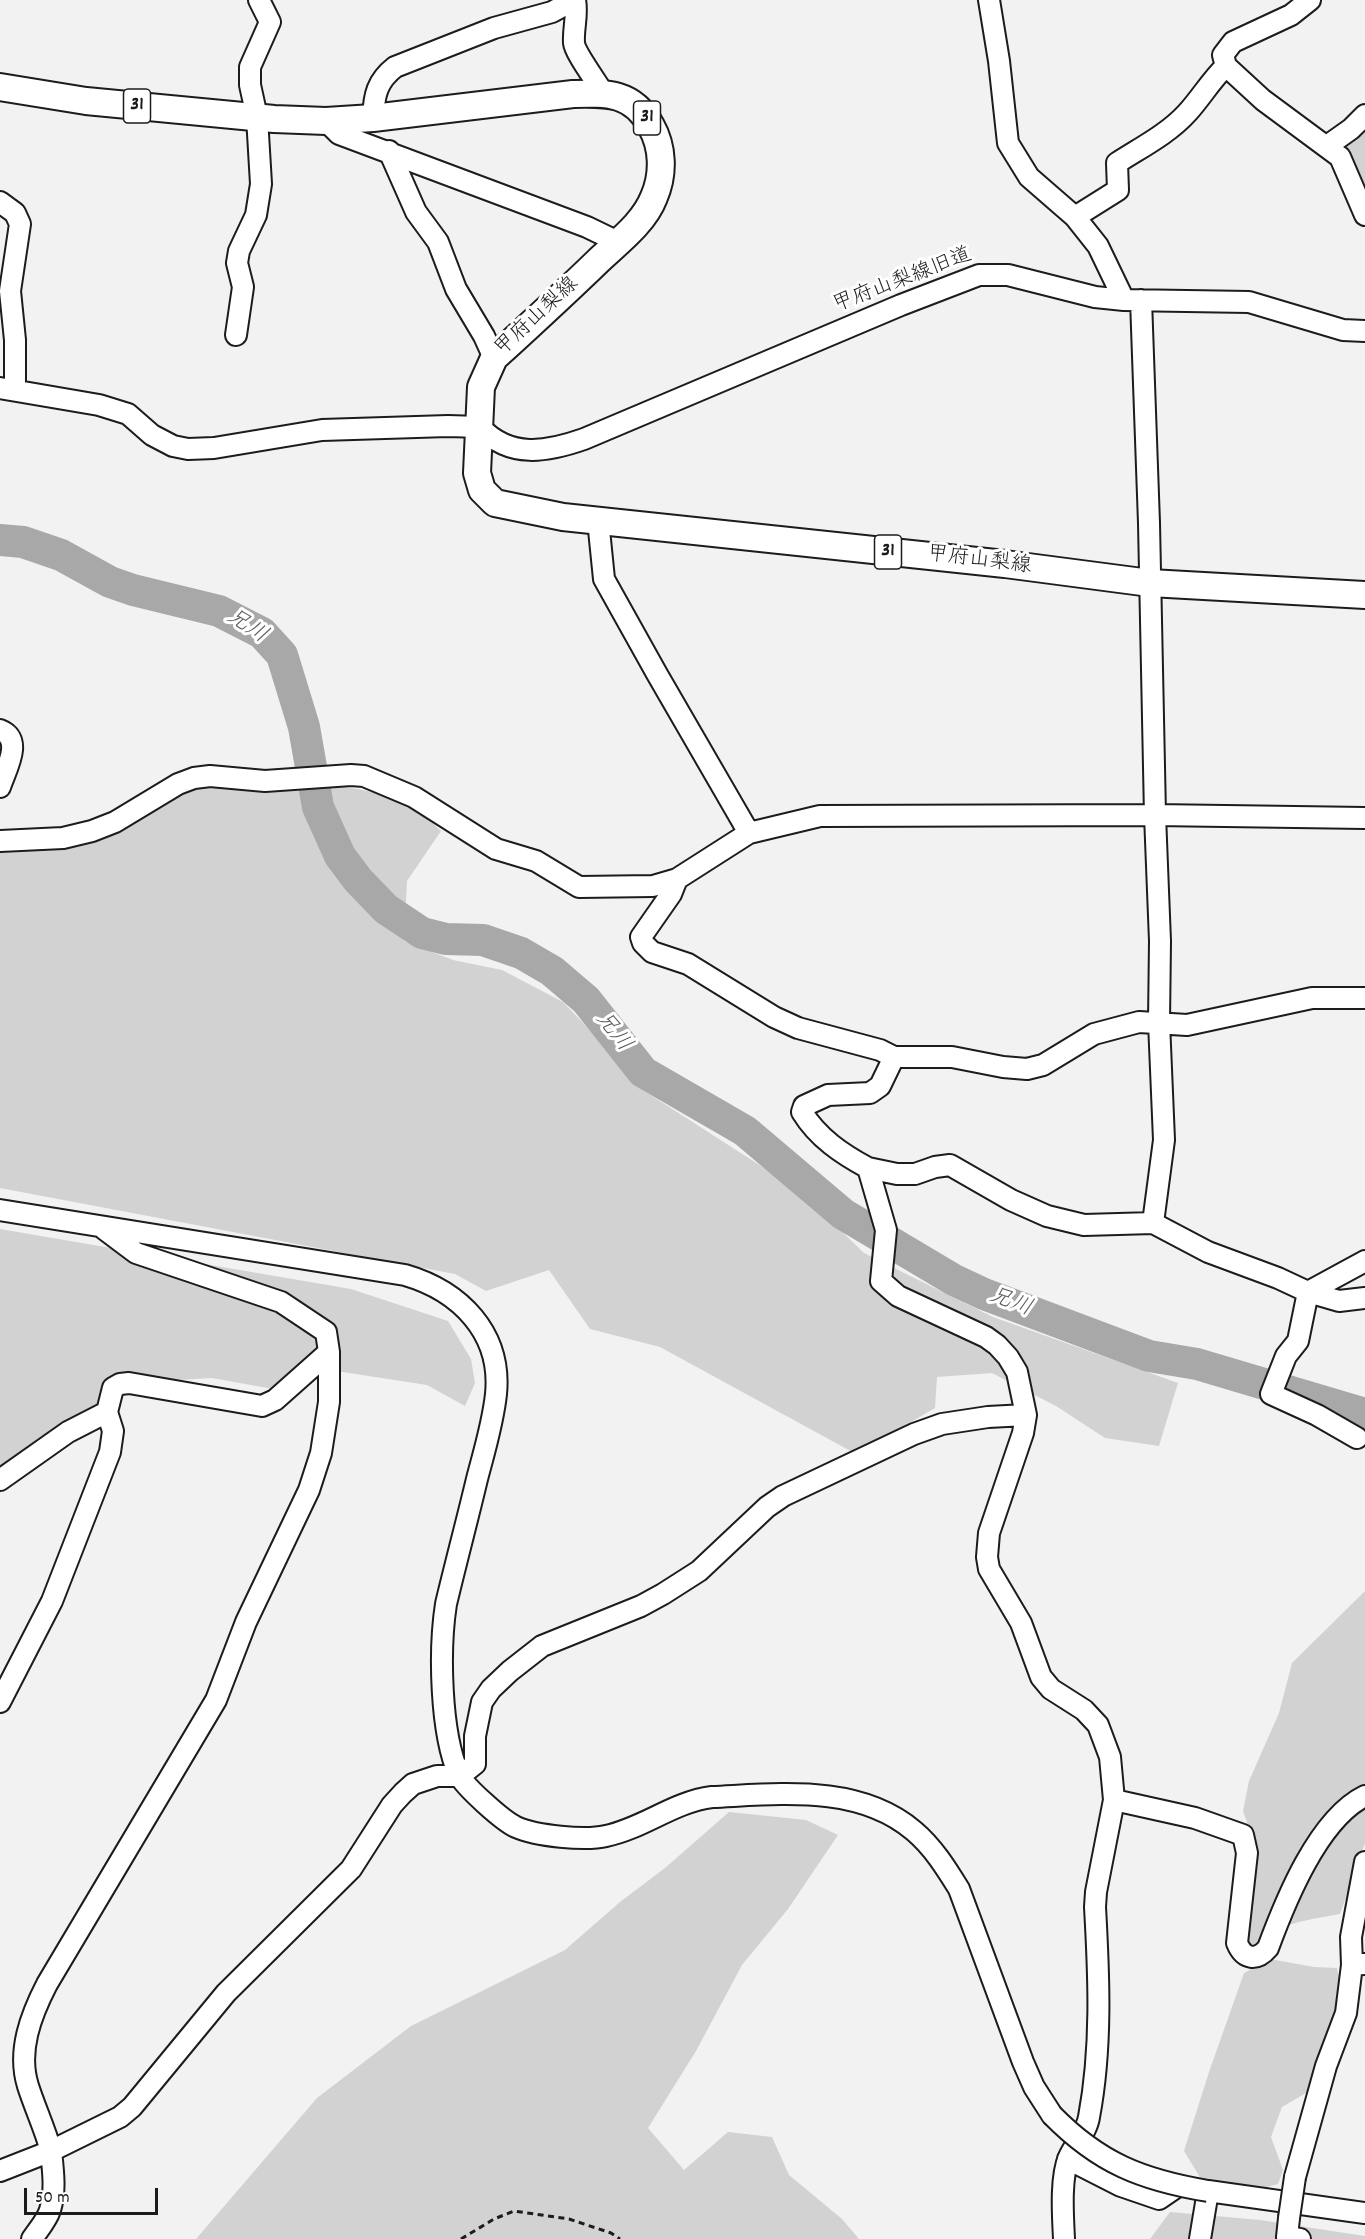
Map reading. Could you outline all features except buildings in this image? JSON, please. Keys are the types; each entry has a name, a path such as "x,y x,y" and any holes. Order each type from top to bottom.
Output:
{"main road":[{"name":"甲府山梨線","path":"0,87 86,101 326,121 374,118 573,94 603,93 620,96 634,105 646,116 659,144 661,162 657,188 647,211 618,242 494,358 481,387 477,473 482,490 495,503 522,510 598,520 993,563 1150,583 1365,595"}],"street":[{"path":"236,335 243,287 237,263 239,251 256,215 261,184 257,117 250,85 250,67 270,22 259,0"},
{"path":"374,118 374,98 378,85 395,67 494,28 552,12 574,0 577,10 574,43 603,93"},
{"path":"989,0 999,61 1008,143 1029,177 1075,217 1098,246 1132,300 1150,583 1160,941 1159,1022 1164,1140 1153,1223"},
{"path":"1310,0 1291,15 1233,42 1223,55 1226,66 1263,100 1340,157 1365,215"},
{"path":"1075,217 1118,190 1117,163 1168,129 1186,114 1214,77 1226,66"},
{"path":"1326,146 1352,129 1365,115"},
{"path":"326,121 339,134 587,227 618,242"},
{"path":"388,151 416,212 438,242 456,289 484,336 494,358"},
{"path":"0,202 15,213 20,224 10,291 15,340 8,389 99,405 128,414 152,435 173,446 188,449 214,448 322,430 480,427"},
{"name":"甲府山梨線旧道","path":"480,427 490,437 517,448 542,450 562,446 901,305 980,275 1008,275 1095,297 1249,302 1343,330 1365,331"},
{"path":"598,520 604,579 749,833"},
{"path":"0,730 8,733 13,740 13,751 0,787"},
{"path":"0,842 63,837 92,831 115,822 178,784 194,778 210,776 265,781 364,776 414,797 496,849 536,861 579,887 653,886 677,879 749,833 820,816 1155,814 1365,818"},
{"path":"677,879 670,894 641,937 643,943 652,952 688,964 774,1017 808,1031 880,1050 894,1057 952,1057 1026,1069 1043,1065 1094,1034 1139,1022 1187,1025 1311,998 1365,998"},
{"path":"894,1057 880,1086 870,1093 828,1095 804,1106 802,1112 806,1120 839,1152 868,1168 897,1174 915,1174 950,1165 1011,1200 1047,1216 1084,1225 1153,1223 1209,1252 1308,1292 1339,1301 1365,1298"},
{"path":"868,1168 886,1230 881,1281 898,1296 986,1337 1008,1357 1017,1372 1026,1415 1020,1442 989,1533 987,1557 989,1569 1021,1623 1041,1677 1051,1689 1084,1710 1098,1725 1110,1757 1114,1800 1096,1892 1100,2013 1089,2120 1068,2160 1063,2201 1064,2239"},
{"path":"0,1210 405,1275 431,1284 454,1298 472,1315 483,1331 496,1369 496,1395 442,1628 442,1664 447,1725 460,1776 473,1792 516,1827 557,1837 605,1837 646,1822 692,1799 833,1796 866,1803 893,1816 914,1831 930,1847 958,1889 1034,2087 1052,2115 1076,2138 1112,2162 1154,2180 1208,2191 1365,2214"},
{"path":"32,2239 50,2212 54,2175 51,2151 27,2083 24,2058 32,2017 47,1984 216,1700 246,1622 317,1471 329,1402 329,1353 326,1332 281,1302 136,1253 102,1227"},
{"path":"1357,1438 1317,1415 1270,1394 1286,1356 1298,1341 1308,1292 1365,1261"},
{"path":"0,1702 52,1601 110,1452 113,1431 107,1412 113,1388 129,1383 262,1406 275,1400 329,1353"},
{"path":"0,1480 68,1432 107,1412"},
{"path":"0,2171 51,2151 120,2117 132,2107 226,1993 351,1869 392,1805 403,1793 413,1784 437,1776 460,1776 476,1764 475,1736 482,1702 491,1689 510,1671 542,1646 641,1606 663,1594 699,1571 767,1507 783,1496 914,1434 942,1424 988,1417 1026,1415"},
{"path":"1114,1800 1195,1818 1243,1835 1247,1853 1237,1944 1246,1957 1255,1957 1262,1955 1268,1948 1289,1893 1321,1838 1342,1814 1365,1796"},
{"path":"1300,2239 1287,2237 1295,2177 1326,2066 1346,2013 1358,1964 1351,1937 1365,1862"},
{"path":"1068,2160 1121,2186 1159,2199 1178,2186"},
{"path":"1200,2239 1208,2191"}],"path":[{"path":"461,2239 494,2219 514,2211 568,2219 611,2232 620,2239"}],"shaded area":[{"path":"1365,119 1365,204 1334,144"},
{"path":"209,783 342,786 393,799 420,812 441,831 407,881 404,941 453,960 502,970 563,1002 603,1044 638,1087 800,1191 864,1253 993,1317 1178,1383 1159,1446 1105,1438 1056,1406 992,1373 937,1377 935,1408 856,1454 660,1347 590,1329 549,1270 486,1291 455,1274 0,1188 0,852 77,843 168,798"},
{"path":"0,1229 351,1289 448,1321 471,1359 475,1383 465,1406 427,1385 336,1371 309,1361 273,1389 212,1378 145,1382 119,1380 105,1408 0,1471"},
{"path":"1365,1591 1365,1843 1340,1914 1283,1927 1252,1947 1243,1941 1252,1836 1243,1811 1249,1781 1279,1713 1292,1663"},
{"path":"729,1812 806,1820 838,1835 788,1909 742,1965 696,2051 648,2128 684,2170 728,2132 772,2137 789,2175 842,2219 859,2239 196,2239 317,2098 411,2026 565,1950"},
{"path":"1270,1959 1314,1967 1337,1968 1344,1997 1323,2058 1306,2093 1282,2107 1271,2137 1283,2170 1278,2184 1249,2192 1201,2179 1184,2151 1244,1973"},
{"path":"1170,2212 1260,2220 1365,2236 1365,2239 1150,2239"}],"waterway":[{"name":"兄川","path":"0,540 23,542 61,555 110,582 133,590 219,611 262,633 282,655 304,727 318,807 340,856 358,880 386,909 422,933 446,939 483,940 521,953 552,971 586,1000 643,1072 745,1131 843,1214 954,1280 984,1294 1149,1356 1197,1364 1365,1414"}]}
